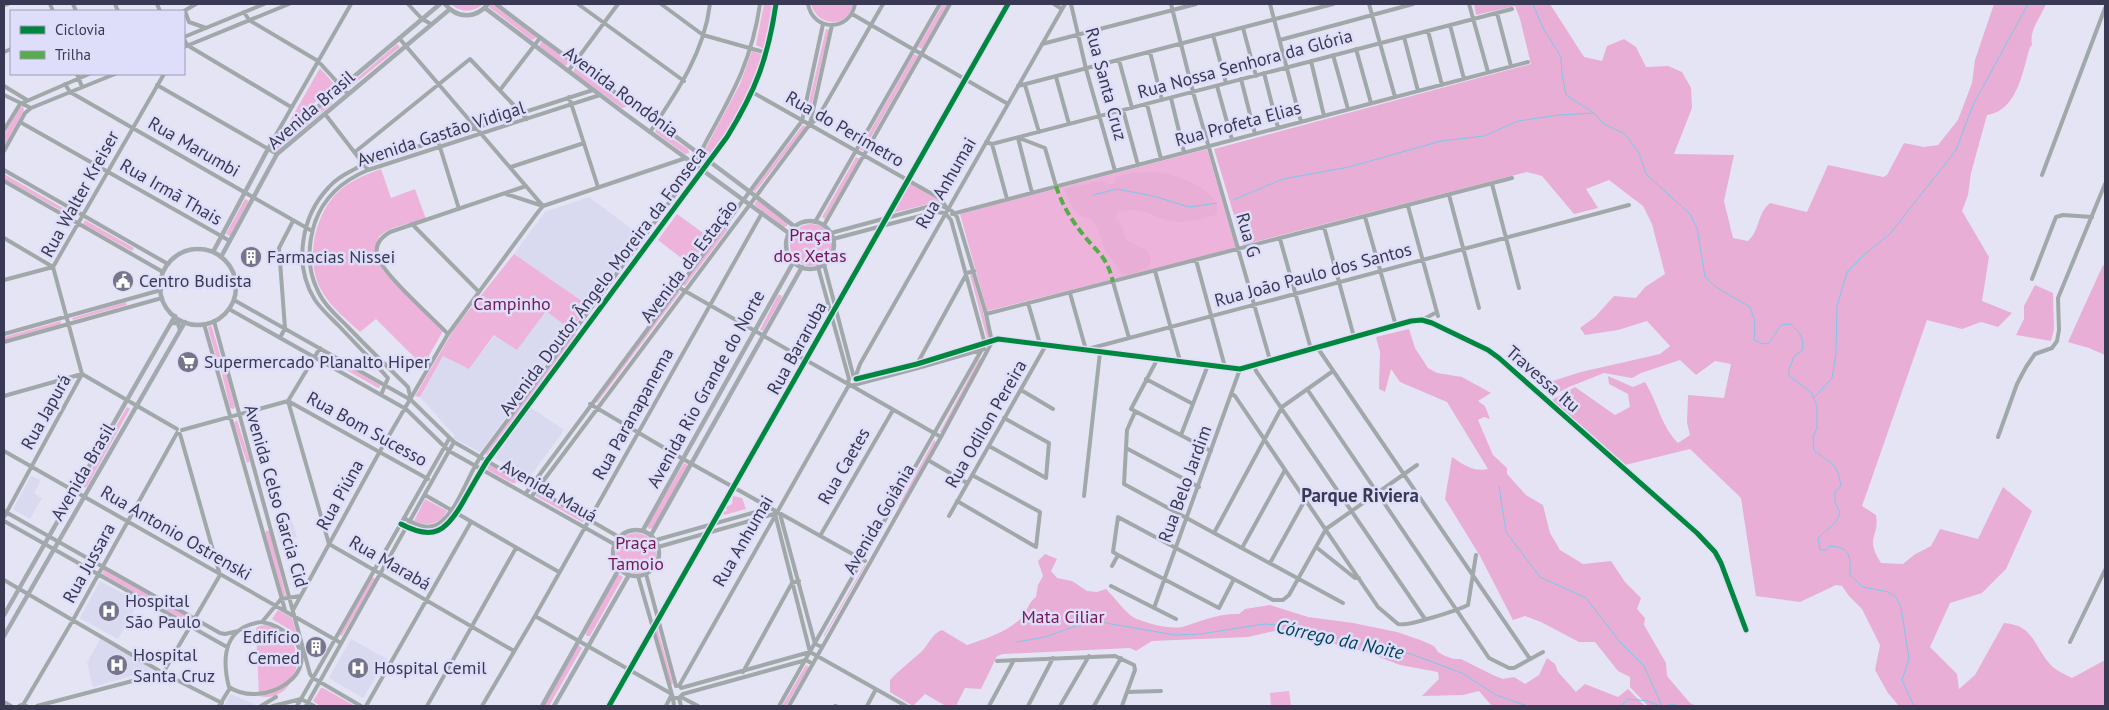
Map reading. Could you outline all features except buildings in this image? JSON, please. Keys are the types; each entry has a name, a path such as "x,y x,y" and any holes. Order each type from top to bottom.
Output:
{"main road":[{"name":"Avenida Brasil","path":"213,252 268,149 440,4"},
{"path":"445,4 461,15 474,14 486,6"},
{"name":"Avenida Rondônia","path":"496,4 574,64 756,195 795,227"},
{"name":"Avenida Rondônia","path":"486,6 593,90 790,234"},
{"name":"Avenida Brasil","path":"221,257 277,154 450,9"},
{"path":"329,98 334,102 333,107"},
{"path":"624,113 630,105"},
{"path":"806,222 824,225 832,236 833,253 824,264 818,267 802,267 789,254 787,246 790,234 795,227 806,222"},
{"path":"189,250 204,250 213,252 221,257 228,264 235,277 234,300 229,309 214,321 204,324 185,322 175,316 167,308 162,298 163,272 168,264 175,257 189,250"},
{"name":"Avenida Rio Grande do Norte","path":"643,530 794,261"},
{"name":"Avenida Rio Grande do Norte","path":"651,535 802,267"},
{"path":"777,290 786,295"},
{"name":"Avenida Brasil","path":"4,615 175,316"},
{"name":"Avenida Brasil","path":"4,636 185,322"},
{"path":"172,323 178,323 180,330"},
{"path":"630,530 643,530 651,535 656,540 658,547 657,563 646,574 638,576 629,575 619,569 614,560 614,544 619,537 630,530"},
{"path":"542,706 619,569"},
{"path":"554,706 629,575"}],"street":[{"path":"4,5 8,4"},
{"path":"185,10 196,4"},
{"path":"185,38 264,4"},
{"path":"185,46 289,4"},
{"path":"268,149 350,4"},
{"path":"408,4 422,19 432,24"},
{"path":"578,4 684,81"},
{"path":"569,70 618,4"},
{"path":"661,4 704,35 767,53"},
{"path":"650,132 684,81 694,61 704,35 710,4"},
{"name":"Avenida Doutor Ângelo Moreira da Fonseca","path":"404,518 423,526 434,526 444,520 480,457 696,165 727,107 752,49 760,4"},
{"name":"Avenida Doutor Ângelo Moreira da Fonseca","path":"401,524 418,532 435,532 447,526 457,514 487,461 727,136 752,92 767,53 776,4"},
{"path":"808,4 812,16 823,24 832,26 843,22 852,14 855,4"},
{"path":"810,124 817,119 883,4"},
{"path":"815,222 940,4"},
{"path":"824,225 950,4"},
{"name":"Rua Bararuba","path":"609,706 807,360 884,219 1008,4"},
{"path":"1054,4 1062,9"},
{"name":"Rua Anhumai","path":"679,687 1065,4"},
{"name":"Rua Santa Cruz","path":"1071,4 1086,69 1115,171"},
{"name":"Rua G","path":"1171,4 1193,92 1270,360"},
{"path":"1042,44 1196,4"},
{"path":"1270,4 1301,122"},
{"path":"1018,87 1333,4"},
{"path":"1369,4 1395,97"},
{"path":"1280,40 1413,4"},
{"path":"1469,4 1488,72"},
{"path":"2042,175 2105,8"},
{"name":"Rua Nossa Senhora da Glória","path":"992,144 1512,9"},
{"path":"244,12 248,20 318,61 348,94"},
{"path":"1497,12 1511,66"},
{"path":"185,13 189,22 206,28"},
{"path":"852,14 1008,104"},
{"name":"Avenida da Estação","path":"526,493 802,120 823,24"},
{"path":"1450,25 1464,79"},
{"name":"Avenida da Estação","path":"532,496 536,488 810,124 832,26"},
{"path":"1243,28 1256,76"},
{"path":"1428,31 1442,85"},
{"path":"1214,35 1226,83"},
{"path":"1404,37 1418,91"},
{"path":"399,38 543,206"},
{"path":"500,90 540,38"},
{"path":"185,46 292,107"},
{"path":"1356,49 1371,103"},
{"path":"1150,52 1162,100"},
{"path":"1333,55 1348,109"},
{"path":"355,152 470,59 527,119"},
{"path":"1119,60 1132,108"},
{"path":"1311,61 1324,116"},
{"name":"Rua Profeta Elias","path":"946,215 1528,62"},
{"path":"1264,73 1278,128"},
{"path":"4,151 20,122 31,108 112,75"},
{"name":"Rua Walter Kreiser","path":"82,374 53,267 163,75"},
{"path":"4,130 20,104 65,84 78,76 82,87"},
{"path":"1056,77 1069,124"},
{"path":"1241,79 1255,134"},
{"name":"Rua Marumbi","path":"65,84 70,92 312,231"},
{"path":"157,85 277,154"},
{"path":"1025,85 1039,132"},
{"path":"4,86 28,100"},
{"path":"1217,86 1232,140"},
{"name":"Avenida Gastão Vidigal","path":"388,378 315,300 308,284 303,260 306,229 311,213 328,187 346,173 364,164 593,90"},
{"name":"Rua do Perímetro","path":"752,92 941,200 954,213"},
{"path":"4,95 31,108"},
{"name":"Avenida Gastão Vidigal","path":"411,400 408,387 330,308 317,291 312,277 309,258 312,231 321,209 336,190 348,180 368,170 600,95"},
{"path":"569,97 598,187"},
{"path":"1171,98 1184,152"},
{"path":"1147,104 1161,159"},
{"path":"1123,110 1138,165"},
{"path":"324,114 368,170"},
{"name":"Rua Irmã Thais","path":"20,122 230,241"},
{"path":"1018,138 1045,148 1056,186"},
{"path":"1018,138 1032,193"},
{"path":"438,140 459,209"},
{"path":"986,142 992,144 1007,199"},
{"path":"511,167 584,144"},
{"path":"506,194 543,206 686,158"},
{"path":"4,170 168,264"},
{"path":"986,314 1512,178"},
{"path":"4,181 163,272"},
{"path":"1492,184 1519,288"},
{"path":"1998,437 2017,384 2026,366 2035,354 2052,348 2057,341 2059,330 2058,298 2105,184"},
{"path":"448,334 387,272 377,256 378,244 383,236 390,232 526,186"},
{"path":"1449,195 1479,308"},
{"path":"832,236 938,204 948,208"},
{"name":"Rua João Paulo dos Santos","path":"992,342 1002,339 1086,350 1629,205"},
{"name":"Rua Piúna","path":"293,610 380,451 448,334 543,206"},
{"path":"1070,293 1086,350 1225,367 1240,368 1254,365 1422,320 1438,314 1408,206"},
{"path":"832,236 935,212 946,215 967,273 986,343"},
{"name":"Rua Paranapanema","path":"484,706 762,213"},
{"path":"954,213 974,271 992,342"},
{"path":"2032,279 2056,217 2063,215 2092,216"},
{"path":"1366,217 1396,326"},
{"path":"280,338 285,328 279,248 292,221"},
{"path":"655,222 660,226"},
{"path":"412,224 479,292"},
{"path":"1324,227 1354,337"},
{"path":"4,238 53,267"},
{"path":"1280,238 1312,349"},
{"path":"132,255 137,246"},
{"path":"629,257 634,260"},
{"path":"1196,260 1225,367"},
{"path":"824,264 852,382"},
{"path":"4,280 53,267"},
{"path":"818,267 852,382"},
{"path":"918,366 967,273 974,271"},
{"path":"1155,271 1180,361"},
{"path":"1113,282 1129,338"},
{"path":"678,287 754,332 852,382 893,410 942,437"},
{"path":"4,334 161,290"},
{"path":"4,342 162,298"},
{"path":"234,300 411,400"},
{"path":"1028,303 1040,344"},
{"name":"Avenida Mauá","path":"229,309 406,409 449,451 532,496 614,544"},
{"path":"262,328 268,318"},
{"name":"Travessa Itu","path":"1422,320 1473,343 1499,358 1697,533 1715,552 1746,630"},
{"name":"Avenida Celso Garcia Cid","path":"214,321 271,526 308,670 313,678"},
{"name":"Avenida Celso Garcia Cid","path":"204,324 285,611"},
{"path":"575,330 580,334"},
{"path":"918,366 992,342"},
{"path":"852,382 972,353 983,349 992,342"},
{"name":"Avenida Goiânia","path":"789,706 899,509 942,437 992,342"},
{"name":"Avenida Goiânia","path":"779,706 986,343"},
{"name":"Rua Odilon Pereira","path":"949,516 1046,345"},
{"path":"1317,347 1530,659"},
{"path":"179,432 239,413 288,401 320,348"},
{"path":"1084,496 1100,352"},
{"path":"972,353 978,357"},
{"path":"1158,358 1131,409 1211,452"},
{"path":"1181,435 1208,365"},
{"path":"1254,365 1256,371 1425,619"},
{"path":"216,368 226,366"},
{"name":"Rua Belo Jardim","path":"1154,608 1188,518 1240,368"},
{"path":"1214,533 1282,407 1333,371"},
{"path":"381,395 388,378 393,373"},
{"path":"4,396 82,374 137,405 179,432 220,575 163,672 37,706"},
{"name":"Rua Japurá","path":"5,513 82,374"},
{"path":"1146,379 1193,404"},
{"path":"1307,389 1489,658 1510,668 1519,667 1543,652"},
{"path":"1021,390 1053,409"},
{"path":"1232,394 1380,610 1398,624 1402,625 1425,619 1468,605 1476,555"},
{"name":"Avenida Mauá","path":"411,400 449,439 531,484 619,537"},
{"name":"Rua Bom Sucesso","path":"288,401 432,481"},
{"name":"Rua Marabá","path":"288,401 329,544 514,651"},
{"path":"590,404 691,464 869,564"},
{"name":"Rua Caetes","path":"820,536 893,410"},
{"path":"1135,412 1128,426 1124,484 1343,603"},
{"path":"989,446 1046,478 1049,443 1004,418"},
{"path":"422,426 430,419"},
{"name":"Rua Jussara","path":"23,706 179,432"},
{"path":"297,706 449,439"},
{"path":"307,705 408,528 454,442"},
{"path":"1126,448 1199,487"},
{"name":"Rua Antonio Ostrenski","path":"4,451 341,643"},
{"path":"928,460 967,483"},
{"path":"244,468 254,465"},
{"path":"1112,566 1116,554 1118,517 1273,600 1282,600 1289,595 1326,529 1417,465"},
{"path":"542,469 548,473"},
{"path":"1242,548 1285,470"},
{"path":"957,501 1036,547 1040,512 972,475"},
{"path":"514,486 519,478"},
{"path":"418,492 559,572"},
{"path":"254,502 263,499"},
{"path":"1270,562 1305,500"},
{"path":"894,506 899,509"},
{"path":"656,540 770,508"},
{"path":"5,513 220,633 225,634 238,631 262,622 270,615 281,599 300,596"},
{"path":"658,547 777,513"},
{"path":"777,513 799,581 815,644 822,647"},
{"path":"777,513 792,583 810,652"},
{"path":"4,521 227,647"},
{"path":"366,706 471,522"},
{"path":"261,528 271,526"},
{"path":"1316,547 1355,578 1359,578"},
{"path":"427,706 516,548"},
{"path":"1116,554 1219,608 1234,579"},
{"path":"2070,642 2105,570"},
{"path":"646,574 679,687 681,706"},
{"path":"638,576 674,706"},
{"path":"4,580 220,705 230,688"},
{"path":"744,677 743,671 792,583 799,581"},
{"path":"1111,586 1176,619"},
{"path":"270,603 270,615"},
{"path":"535,616 589,645 671,694 681,696 698,706"},
{"path":"262,622 280,628 303,649 295,680 287,690"},
{"path":"298,628 306,623"},
{"path":"238,631 232,636 227,647 227,678 230,688 244,697 252,699"},
{"path":"293,639 300,651 301,662"},
{"path":"666,706 671,694 679,687 810,652 906,706"},
{"path":"1060,706 1089,656"},
{"path":"997,661 1089,656 1115,656 1121,658 1134,665 1136,670 1122,706"},
{"path":"1028,706 1053,658"},
{"path":"1094,706 1121,658"},
{"path":"681,696 806,660 813,664"},
{"path":"989,706 1014,660"},
{"path":"308,670 318,669"},
{"path":"313,678 361,706"},
{"path":"867,706 876,689"},
{"path":"1127,692 1161,691"},
{"path":"261,700 279,696 261,706"},
{"path":"301,699 307,705 314,706"},
{"path":"272,706 301,699"},
{"path":"4,702 11,706"}],"shaded area":[{"path":"589,197 641,236 589,306 514,254 545,212"},
{"path":"546,311 571,330 480,452 453,438 455,436 420,397 443,356 469,369 495,335 517,349"},
{"path":"530,407 564,430 529,478 495,458"},
{"path":"31,476 41,480 34,493 42,498 30,519 13,509"},
{"path":"292,521 297,537 280,542 275,525"},
{"name":"Hospital São Paulo","path":"100,581 139,602 118,639 80,618"},
{"name":"Hospital Santa Cruz","path":"100,639 142,662 152,670 93,687 87,663"},
{"name":"Hospital Cemil","path":"351,639 387,659 363,698 329,678"},
{"path":"231,694 254,704 256,706 224,706"}],"green space":[{"path":"451,4 483,4 467,11"},
{"path":"492,4 536,38 532,40 489,7"},
{"path":"764,4 773,6 765,49 756,45"},
{"path":"811,4 853,4 845,18 832,22 819,17 814,12"},
{"path":"943,4 948,4 922,49 918,47"},
{"path":"1474,4 1550,4 1584,57 1602,61 1607,46 1624,39 1636,47 1646,67 1668,66 1682,72 1691,88 1692,108 1674,154 1734,155 1724,201 1733,238 1748,241 1755,232 1762,212 1770,203 1807,212 1828,165 1883,177 1887,175 1904,143 1924,147 1938,145 1958,120 1972,83 1975,60 1994,4 2046,4 2034,28 2032,45 2012,98 2006,106 1997,112 1987,115 1971,173 1968,195 1962,211 1989,257 1982,301 2012,313 1998,327 1981,322 1962,329 1927,320 1862,506 1876,515 1877,523 1873,542 1881,563 1903,564 1914,555 1931,546 1940,529 1978,539 2003,487 2032,511 2006,569 1982,593 1950,603 1930,647 1957,674 1959,689 1975,675 2004,623 2021,627 2031,637 2051,665 2072,678 2105,660 2105,706 1899,706 1888,693 1875,670 1880,645 1862,609 1842,586 1836,585 1800,602 1756,596 1741,498 1690,449 1625,465 1552,400 1575,387 1615,415 1630,407 1628,394 1609,384 1608,376 1633,387 1645,382 1664,422 1678,443 1690,435 1687,423 1688,395 1724,398 1731,364 1715,361 1696,375 1680,360 1641,373 1632,378 1604,373 1551,396 1540,387 1543,384 1581,372 1660,354 1670,346 1647,321 1618,330 1585,335 1580,328 1595,317 1614,296 1636,298 1645,287 1665,274 1652,224 1643,206 1609,180 1586,189 1598,208 1574,214 1542,176 1527,172 1243,245 1214,149 1531,64 1515,6 1476,15"},
{"path":"826,29 829,30 809,116 806,115"},
{"path":"542,41 568,61 567,65 564,65 539,46"},
{"path":"397,44 400,47 349,88 348,86"},
{"path":"752,51 763,55 754,81 741,110 725,137 708,158 702,155 740,84"},
{"path":"914,54 918,56 863,151 860,149"},
{"path":"320,68 335,85 287,126"},
{"path":"575,68 626,105 626,107 622,108 573,72"},
{"path":"329,100 332,104 276,149 275,146"},
{"path":"23,106 24,110 4,147 4,135 19,108"},
{"path":"803,125 806,127 755,192 753,190"},
{"path":"657,129 688,149 689,153 685,154 655,132"},
{"path":"1207,149 1236,248 987,311 960,214"},
{"path":"856,157 860,159 825,219 822,217"},
{"path":"381,169 391,198 415,189 426,219 401,225 383,233 378,239 375,251 378,263 385,272 443,331 423,366 376,319 360,332 340,314 323,293 317,281 314,268 314,240 317,227 329,203 347,185"},
{"path":"1157,172 1186,180 1206,191 1217,205 1217,214 1206,218 1176,222 1139,210 1118,212 1115,218 1121,224 1126,240 1146,250 1151,258 1149,266 1139,272 1127,275 1120,271 1105,250 1097,227 1091,219 1080,216 1073,209 1064,189 1101,181 1114,184 1115,177 1133,173"},
{"path":"4,174 75,215 75,218 4,179"},
{"path":"909,183 940,201 893,213"},
{"path":"245,199 249,201 230,236 226,234"},
{"path":"758,200 788,223 787,226 784,227 755,205 755,202"},
{"path":"677,214 710,238 689,264 658,240"},
{"path":"85,220 134,248 132,251 83,224"},
{"name":"Praça dos Xetas","path":"811,224 826,230 832,245 826,260 811,266 796,260 790,245 796,230"},
{"path":"725,227 728,229 685,286 682,284"},
{"name":"Campinho","path":"514,254 589,306 571,330 546,311 517,350 494,335 469,369 443,356 420,397 415,396 454,329"},
{"path":"2103,265 2105,267 2105,355 2068,342"},
{"path":"972,274 990,337 987,338 970,275"},
{"path":"2035,285 2053,293 2054,329 2051,341 2016,335 2024,319 2024,306"},
{"path":"678,290 680,292 597,403 594,401"},
{"path":"778,295 782,297 763,331 760,330"},
{"path":"126,302 127,305 73,320 72,318"},
{"path":"61,321 61,324 4,340 4,337"},
{"path":"210,325 222,362 221,365 218,363 208,328"},
{"path":"1409,329 1415,348 1428,368 1437,373 1462,377 1491,393 1478,401 1485,406 1490,419 1484,417 1478,420 1493,455 1507,468 1507,474 1526,495 1543,505 1550,533 1560,550 1583,564 1611,561 1625,582 1641,598 1637,609 1645,618 1644,625 1666,663 1667,676 1690,703 1697,706 1648,706 1630,687 1630,677 1618,671 1595,642 1579,642 1541,622 1525,616 1513,620 1480,556 1445,499 1452,457 1473,469 1488,469 1447,402 1400,382 1391,369 1385,392 1379,389 1380,352 1376,337"},
{"path":"575,333 577,335 487,455 485,454"},
{"path":"322,353 380,385 380,387 378,388 322,356"},
{"path":"982,358 942,432 940,432 979,359"},
{"path":"221,370 226,372 235,407 233,409 230,408"},
{"path":"127,407 130,409 86,488 82,486"},
{"path":"237,420 250,461 247,463 234,423"},
{"path":"934,440 936,442 898,507"},
{"path":"684,463 688,465 687,468 653,528 649,529 647,526"},
{"path":"490,465 515,479 516,483 512,483 488,470 487,466"},
{"path":"537,492 584,519 584,521 582,522 536,496"},
{"path":"733,496 742,498 746,509 724,515 723,512 727,511 726,507 732,504"},
{"path":"425,499 447,511 441,519 428,524 414,521"},
{"path":"267,530 270,532 286,596 282,596 265,533"},
{"name":"Praça Tamoio","path":"632,533 640,533 647,536 653,542 656,553 653,564 647,570 640,573 632,573 625,570 619,564 616,557 616,549 619,542 625,536"},
{"name":"Mata Ciliar","path":"1045,554 1057,559 1051,571 1057,578 1072,581 1087,591 1097,592 1106,589 1134,618 1155,625 1177,628 1217,616 1239,614 1245,609 1270,605 1308,617 1353,623 1397,632 1434,646 1438,652 1445,656 1461,659 1503,679 1514,677 1525,684 1539,675 1547,658 1555,664 1558,672 1576,692 1585,684 1618,697 1628,689 1645,706 1492,706 1479,691 1463,695 1422,696 1439,679 1438,672 1400,665 1366,652 1307,639 1279,630 1248,637 1152,641 1136,651 1130,648 1003,654 997,656 981,689 965,688 956,706 946,706 925,694 913,706 890,692 890,680 926,647 938,632 942,630 967,645 997,634 1017,622 1036,597 1038,585 1043,576 1038,561"},
{"path":"865,564 865,566 824,637 824,635"},
{"path":"104,569 190,617 187,622 102,574"},
{"path":"618,574 623,577 590,636 587,636 585,633"},
{"path":"372,577 376,579 342,636 339,635"},
{"path":"278,610 292,618 297,634 272,619"},
{"path":"264,625 280,630 291,640 296,653 296,666 292,680 284,690 273,696 259,696 256,629"},
{"path":"657,627 672,685 670,684 655,629"},
{"path":"578,645 582,648 549,706 543,706"},
{"path":"806,665 809,667 786,706 782,706"},
{"path":"321,688 355,706 320,706 313,701"},
{"path":"1289,691 1291,706 1271,706 1270,693"}],"waterway":[{"path":"1533,4 1543,28 1561,57 1566,95 1594,113 1604,124 1625,134 1639,153 1646,174 1690,214 1697,228 1705,277 1716,287 1750,307 1755,322 1754,340 1763,344 1769,343 1781,325 1791,324 1801,336 1803,343 1802,351 1794,356 1789,376 1811,392 1817,406 1817,428 1813,437 1814,450 1832,463 1837,470 1841,485 1835,492 1835,502 1840,513 1835,522 1818,539 1820,550 1826,550 1829,546 1842,548 1848,554 1850,575 1863,587 1888,592 1896,597 1901,607 1909,659 1902,680 1914,706"},
{"path":"1814,398 1832,378 1836,353 1837,306 1847,272 1865,254 1889,235 1956,150 1973,105 2028,4"},
{"path":"1233,200 1283,179 1349,167 1441,141 1484,136 1518,121 1559,115 1594,113"},
{"path":"1093,195 1117,189 1153,196 1189,207 1217,203"},
{"path":"1499,486 1506,532 1540,577 1586,598 1620,642 1644,666 1662,706"},
{"name":"Córrego da Noite","path":"1017,642 1045,637 1082,624 1100,622 1175,635 1200,634 1264,624 1291,626 1377,648 1411,654 1462,673 1496,695 1527,706"},
{"name":"Córrego da Noite","path":"1621,706 1628,699 1648,701 1660,706"},
{"name":"Córrego da Noite","path":"1666,706 1673,704 1678,706"}],"marked path":[{"path":"1056,186 1061,200 1072,219 1105,261 1113,282"}],"cycle path":[{"path":"401,524 422,532 438,531 457,512 487,461 727,137 746,104 765,57 776,4"},
{"path":"609,706 1008,4"},
{"path":"856,379 917,364 998,339 1240,369 1411,321 1422,320 1488,350 1499,358 1697,533 1715,552 1721,563 1746,630"}],"place":[{"name":"Farmacias Nissei","path":"251,257"},
{"name":"Centro Budista","path":"123,281"},
{"name":"Supermercado Planalto Hiper","path":"188,362"},
{"name":"Hospital São Paulo","path":"109,611"},
{"name":"Edifício Cemed","path":"316,647"},
{"name":"Hospital Santa Cruz","path":"117,665"},
{"name":"Hospital Cemil","path":"358,668"}],"district":[{"name":"Parque Riviera","path":"1360,495"}]}
